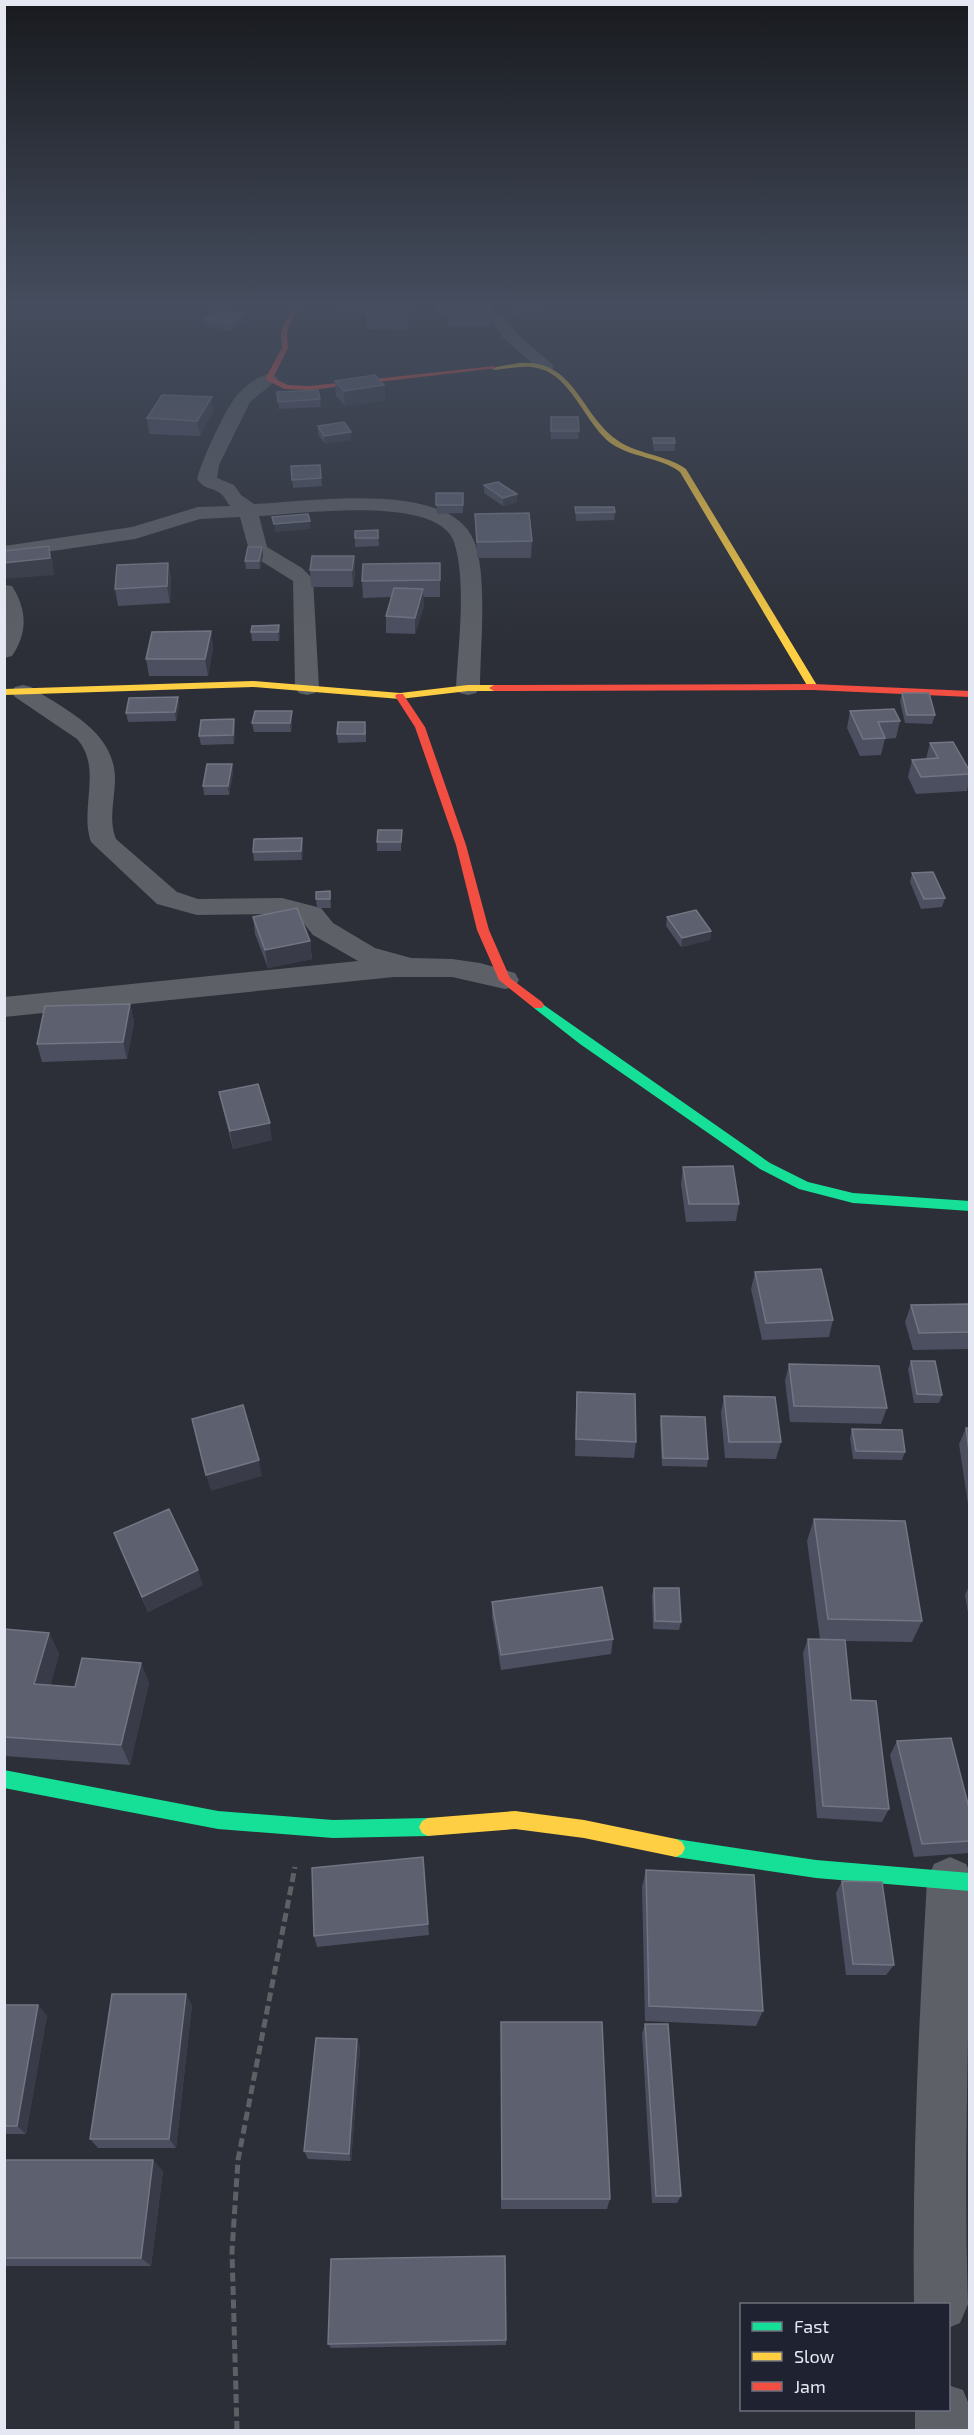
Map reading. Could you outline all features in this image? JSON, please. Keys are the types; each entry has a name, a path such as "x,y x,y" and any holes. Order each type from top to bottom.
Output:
{"street":[{"path":"234,418 208,472 209,482 225,488 234,499 248,509 257,550 277,564 298,573 303,579 307,688"},
{"path":"591,418 608,438 627,449 670,460 678,465 813,687"},
{"path":"4,552 135,533 198,513 388,504 426,510 442,518 457,531 464,541 471,582 468,688"},
{"path":"4,651 14,632 6,598"},
{"path":"14,692 242,685 400,696 468,688 813,687 969,694"},
{"path":"14,692 85,734 95,745 103,776 99,829 104,842 166,898 197,907 282,906 311,914 323,929 365,954 410,967"},
{"path":"400,696 420,727 461,844 483,930 505,980"},
{"path":"4,1007 97,995 410,967 486,973 505,980 584,1041 765,1166 804,1186 853,1198 969,1206"},
{"path":"4,1779 170,1813 218,1820 303,1827 439,1827 515,1820 584,1829 683,1849 816,1869 960,1881 941,2075 939,2238 941,2303"},
{"path":"943,2411 943,2430"}],"path":[{"path":"237,2430 232,2251 238,2160 303,1827"}],"building":[{"path":"147,418 199,418 197,421"},
{"path":"551,418 578,418 579,431 551,431"},
{"path":"344,422 351,432 324,436 318,426"},
{"path":"653,438 674,438 675,443 654,443"},
{"path":"320,465 321,478 292,480 291,466"},
{"path":"498,482 517,494 503,498 484,485"},
{"path":"436,493 463,493 463,505 436,505"},
{"path":"575,507 614,507 615,512 576,513"},
{"path":"529,513 532,541 477,542 475,514"},
{"path":"308,514 310,521 274,524 272,517"},
{"path":"378,530 378,538 355,538 355,531"},
{"path":"49,546 50,558 4,563 4,551"},
{"path":"248,547 262,547 259,561 245,561"},
{"path":"312,556 354,556 352,570 310,570"},
{"path":"168,563 167,586 115,589 117,565"},
{"path":"440,563 440,580 362,581 363,564"},
{"path":"394,588 423,589 415,618 386,616"},
{"path":"279,625 278,632 251,632 252,626"},
{"path":"211,631 205,659 146,659 152,632"},
{"path":"902,693 929,693 935,715 907,715"},
{"path":"178,697 175,712 126,713 129,698"},
{"path":"894,709 900,721 878,722 885,738 863,739 850,711"},
{"path":"255,711 292,711 290,723 252,723"},
{"path":"234,719 233,735 199,736 201,720"},
{"path":"338,722 365,722 365,734 337,734"},
{"path":"953,742 969,774 921,777 912,760 938,758 930,743"},
{"path":"207,764 232,764 228,786 203,786"},
{"path":"378,830 402,830 401,842 377,842"},
{"path":"302,838 301,851 253,852 254,839"},
{"path":"933,872 945,898 924,899 912,873"},
{"path":"330,891 330,899 316,899 316,892"},
{"path":"297,908 310,941 265,950 253,917"},
{"path":"696,910 711,931 682,938 667,917"},
{"path":"130,1004 123,1042 37,1044 45,1006"},
{"path":"258,1084 270,1123 230,1131 219,1092"},
{"path":"733,1166 739,1204 689,1204 683,1167"},
{"path":"821,1269 833,1320 766,1323 755,1272"},
{"path":"969,1304 969,1332 919,1333 911,1305"},
{"path":"911,1361 935,1361 942,1395 917,1394"},
{"path":"789,1364 879,1366 887,1408 794,1406"},
{"path":"577,1392 635,1394 636,1442 576,1439"},
{"path":"724,1396 775,1397 781,1442 729,1442"},
{"path":"243,1405 259,1460 206,1475 192,1419"},
{"path":"661,1416 705,1417 708,1459 663,1458"},
{"path":"966,1428 969,1428 969,1451"},
{"path":"852,1429 902,1430 905,1452 856,1451"},
{"path":"169,1509 198,1570 142,1597 114,1533"},
{"path":"814,1519 905,1521 922,1621 828,1619"},
{"path":"602,1587 613,1639 501,1655 492,1602"},
{"path":"654,1588 679,1588 681,1622 655,1621"},
{"path":"4,1629 49,1633 34,1684 75,1687 82,1658 141,1663 121,1745 4,1737"},
{"path":"808,1639 845,1640 851,1700 876,1701 889,1809 823,1806"},
{"path":"951,1738 969,1808 969,1841 922,1844 897,1741"},
{"path":"423,1857 428,1924 314,1936 312,1868"},
{"path":"646,1870 754,1875 763,2011 649,2006"},
{"path":"842,1881 882,1882 894,1965 853,1964"},
{"path":"112,1994 186,1994 169,2139 90,2139"},
{"path":"4,2005 38,2005 17,2126 4,2126"},
{"path":"501,2022 602,2022 610,2199 502,2199"},
{"path":"645,2024 668,2024 681,2196 656,2196"},
{"path":"316,2038 357,2039 349,2154 304,2151"},
{"path":"4,2160 153,2160 141,2258 4,2258"},
{"path":"505,2256 506,2340 328,2344 331,2259"}],"traffic: fast":[{"path":"538,1005 584,1041 765,1166 804,1186 853,1198 970,1206"},
{"path":"4,1779 218,1820 333,1829 428,1827"},
{"path":"676,1848 816,1869 970,1882"}],"traffic: slow":[{"path":"592,418 616,443 667,461 683,471 813,687"},
{"path":"4,692 253,684 400,696 468,688 494,688"},
{"path":"428,1827 515,1820 584,1829 676,1848"}],"traffic: jam":[{"path":"494,688 813,687 970,694"},
{"path":"400,696 420,727 461,845 483,930 505,980 538,1005"}]}
